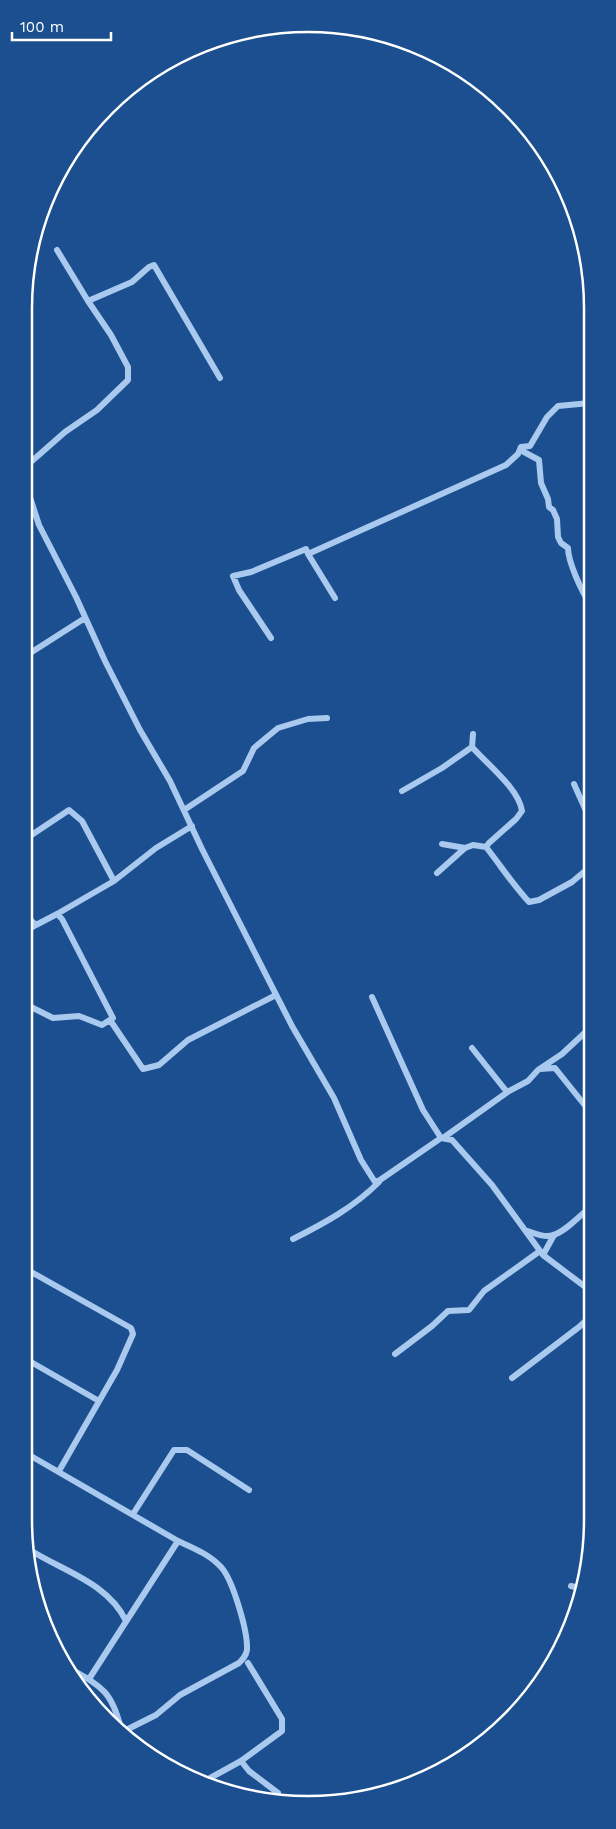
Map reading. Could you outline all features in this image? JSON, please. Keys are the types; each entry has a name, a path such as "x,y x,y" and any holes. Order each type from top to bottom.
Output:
{"street":[{"path":"32,461 65,432 97,410 128,380 128,367 111,335 57,250"},
{"path":"88,301 132,282 148,267 154,265 220,378"},
{"path":"521,447 530,446 546,416 558,406 584,404"},
{"path":"308,554 506,465 518,454 521,447"},
{"path":"521,447 524,452 539,460 541,483 550,507 557,519 558,537 561,543 568,548 568,557 583,590"},
{"path":"32,504 39,525 86,618 105,661 140,730 170,781 276,995 334,1098 361,1160 375,1182 380,1180"},
{"path":"271,638 239,590 233,576 251,572 306,549 335,598"},
{"path":"32,652 86,618"},
{"path":"184,810 243,772 254,748 278,728 308,719 327,718"},
{"path":"473,734 472,747 511,788 521,802 522,811 516,819 486,847"},
{"path":"402,791 442,768 472,747"},
{"path":"574,784 584,806"},
{"path":"32,835 69,810 82,821 114,880"},
{"path":"32,927 114,880 156,848 192,826"},
{"path":"442,844 465,848"},
{"path":"437,873 465,848 473,845 486,847 514,886 529,902 539,900 572,882 584,872"},
{"path":"32,1008 53,1018 78,1016 102,1025 113,1018 62,919 56,914"},
{"path":"32,922 36,925"},
{"path":"110,1020 143,1069 159,1066 188,1040 276,995"},
{"path":"372,997 423,1110 442,1138 452,1140 492,1185 542,1253 584,1286"},
{"path":"293,1239 335,1218 368,1193 380,1180 506,1092 528,1081 538,1070 562,1054 584,1034"},
{"path":"472,1048 506,1092"},
{"path":"538,1070 555,1068 584,1103"},
{"path":"525,1230 546,1236 554,1235 568,1227 584,1212"},
{"path":"395,1354 432,1326 448,1310 469,1310 484,1291 542,1253 554,1235"},
{"path":"32,1273 132,1330 117,1370 59,1471"},
{"path":"512,1378 584,1322"},
{"path":"32,1363 99,1401"},
{"path":"133,1514 174,1450 187,1450 249,1490"},
{"path":"32,1456 178,1541 201,1551 221,1567 230,1582 242,1618 247,1650 244,1658 239,1663 180,1695 156,1715 126,1728"},
{"path":"89,1679 178,1541"},
{"path":"34,1552 96,1586 113,1600 126,1620"},
{"path":"571,1586 575,1587"},
{"path":"209,1778 241,1761 282,1731 282,1719 248,1663"},
{"path":"78,1673 89,1679 108,1695 120,1723"},
{"path":"241,1761 249,1771 278,1793"}]}
